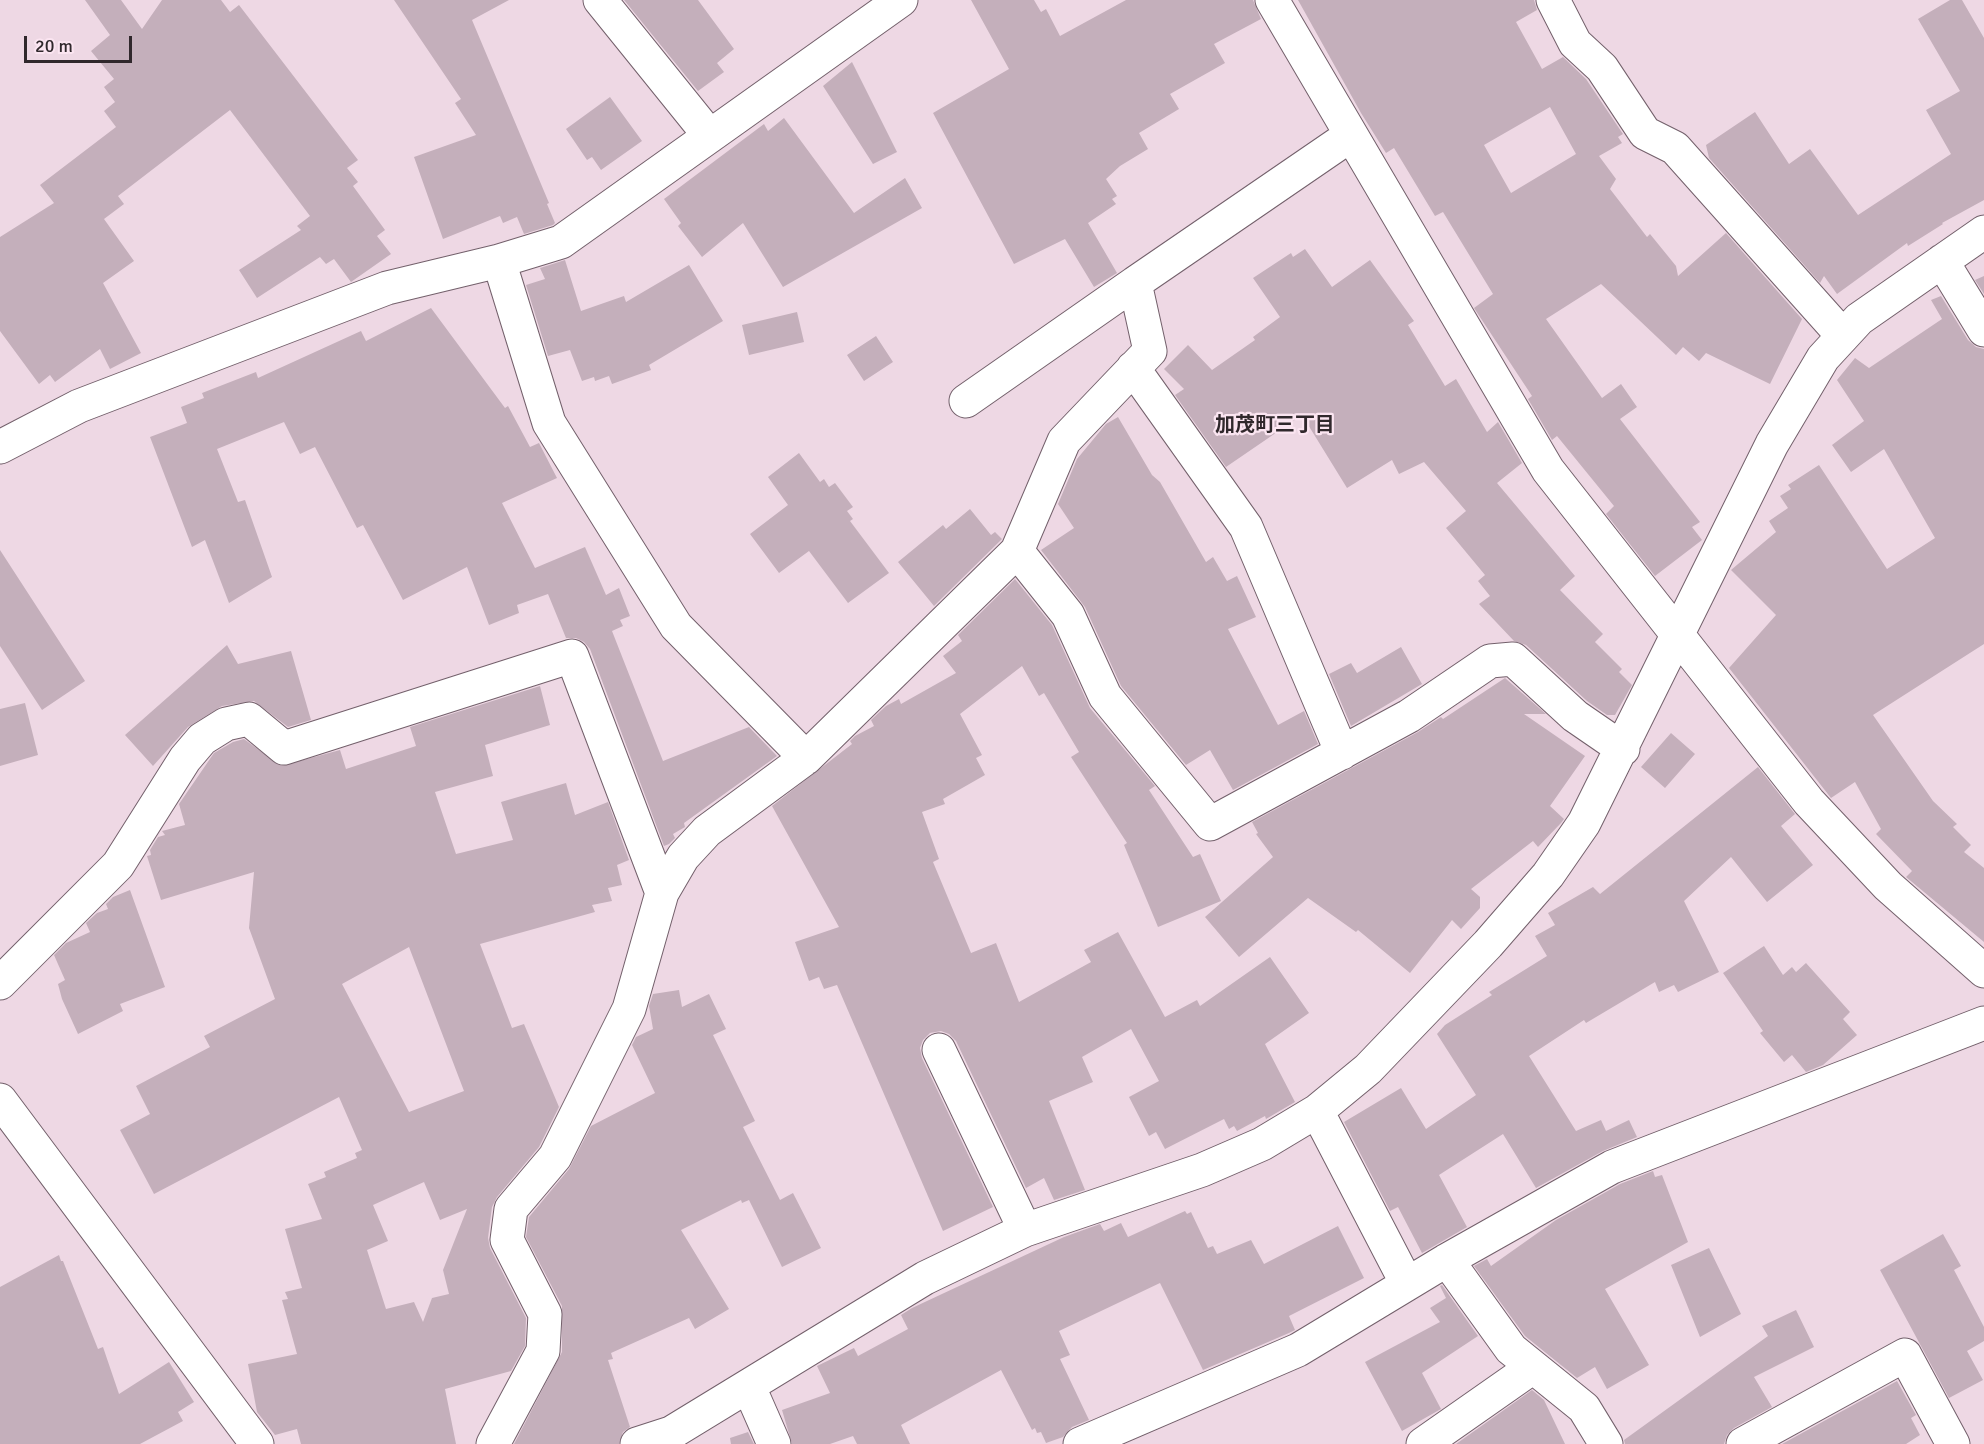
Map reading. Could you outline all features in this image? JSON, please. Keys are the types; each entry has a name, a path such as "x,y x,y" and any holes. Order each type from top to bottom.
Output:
{"street":[{"path":"600,0 709,135"},
{"path":"0,447 79,406 387,288 499,261 561,242 901,0"},
{"path":"1272,0 1548,470 1809,802 1888,886 1984,971"},
{"path":"1552,0 1575,44 1602,68 1645,133 1675,148 1843,336"},
{"path":"966,401 1351,135"},
{"path":"637,1444 671,1433 925,1278 1025,1230 1202,1170 1262,1144 1317,1111 1368,1069 1488,944 1540,884 1584,823 1623,749 1772,444 1822,358 1859,319 1984,232"},
{"path":"499,261 549,423 676,626 806,758"},
{"path":"1942,261 1984,330"},
{"path":"493,1444 543,1351 545,1314 507,1240 512,1209 555,1157 628,1009 662,893 683,857 706,831 806,758 1017,551 1064,441 1150,351 1135,283"},
{"path":"1133,368 1246,526 1342,753"},
{"path":"1017,551 1068,615 1105,696 1210,824 1408,716 1490,661 1513,659 1575,716 1623,749"},
{"path":"0,983 118,865 185,759 202,739 226,723 249,719 284,748 572,656 662,893"},
{"path":"1080,1444 1298,1350 1447,1260 1612,1167 1984,1023"},
{"path":"939,1050 1025,1230"},
{"path":"0,1100 257,1444"},
{"path":"1317,1111 1407,1284"},
{"path":"1447,1260 1511,1349 1584,1408 1606,1444"},
{"path":"1743,1444 1905,1355 1953,1444"},
{"path":"1423,1444 1533,1367"},
{"path":"749,1387 774,1444"}],"building":[{"path":"85,0 121,0 142,29 162,0 221,0 230,12 239,5 358,160 347,168 358,182 353,186 385,230 377,236 391,254 351,282 334,259 326,264 320,257 257,298 239,270 301,230 297,226 310,216 230,110 118,196 124,204 104,219 134,261 103,283 141,353 110,369 100,349 55,382 50,375 39,384 0,331 0,237 54,203 40,185 116,127 104,111 115,102 104,87 114,79 91,51 110,35"},
{"path":"394,0 509,0 472,20 549,203 547,204 555,223 553,225 524,234 517,217 503,223 500,216 443,239 414,157 476,135 455,103 461,99"},
{"path":"624,0 698,0 734,49 717,63 724,72 698,91"},
{"path":"971,0 1034,0 1041,12 1046,9 1060,36 1126,0 1253,0 1261,19 1214,44 1225,63 1170,94 1179,109 1139,133 1148,149 1120,166 1106,179 1117,196 1112,199 1116,204 1088,223 1117,273 1094,287 1065,239 1014,264 933,113 1009,69"},
{"path":"1298,0 1534,0 1537,10 1516,22 1542,69 1563,57 1586,79 1623,134 1618,137 1622,143 1599,156 1616,179 1610,189 1647,237 1650,234 1676,266 1678,276 1726,233 1802,319 1770,384 1706,353 1699,361 1683,347 1676,355 1601,284 1546,319 1602,398 1621,384 1637,407 1620,419 1700,522 1692,527 1702,540 1655,576 1606,514 1614,506 1557,436 1552,440 1528,399 1532,396 1474,308 1493,294 1443,212 1435,216 1394,148 1386,153","holes":["1550,107 1576,154 1511,193 1484,145"]},
{"path":"1950,0 1962,0 1984,38 1984,200 1942,223 1908,246 1907,243 1837,294 1824,276 1820,283 1709,158 1706,145 1755,112 1789,164 1810,149 1858,215 1951,154 1926,110 1960,91 1918,19"},
{"path":"852,62 897,152 873,164 823,86"},
{"path":"610,97 642,141 601,170 592,157 587,160 566,129"},
{"path":"784,118 854,213 905,178 922,208 783,287 743,223 702,257 678,226 681,223 664,199 764,124 768,131"},
{"path":"1305,249 1332,287 1370,260 1414,321 1408,325 1445,386 1456,379 1487,432 1498,422 1522,463 1497,483 1575,576 1560,590 1603,634 1595,642 1622,669 1619,672 1632,685 1615,715 1607,715 1587,701 1526,645 1514,641 1479,604 1490,596 1478,581 1485,575 1446,528 1466,511 1424,462 1399,474 1392,460 1347,488 1302,415 1226,467 1175,395 1184,389 1164,369 1188,345 1212,370 1255,340 1253,337 1280,317 1253,278 1291,253 1293,257"},
{"path":"565,260 581,311 624,296 626,302 689,265 723,321 649,365 651,370 612,384 609,376 595,381 594,377 582,381 570,350 548,356 526,285 545,279 540,268"},
{"path":"1984,276 1984,294 1975,280"},
{"path":"1941,296 1968,340 1976,347 1984,349 1984,644 1873,715 1933,801 1957,824 1953,827 1971,845 1964,852 1984,868 1984,942 1906,877 1912,871 1876,834 1881,829 1855,782 1831,798 1729,668 1776,615 1731,570 1776,532 1769,521 1788,508 1780,496 1791,489 1788,485 1819,465 1887,569 1935,538 1884,449 1851,472 1832,445 1864,421 1837,380 1855,358 1869,368 1942,319 1931,300"},
{"path":"431,308 505,408 508,406 530,447 539,443 557,478 502,503 535,568 585,547 606,595 619,588 630,616 620,620 623,626 612,631 663,761 749,727 777,756 684,823 685,827 673,834 675,838 669,844 664,846 590,649 576,638 566,638 548,594 517,605 519,613 489,625 467,567 403,600 363,525 357,528 315,447 300,454 284,422 217,449 238,502 245,500 272,577 229,603 205,540 192,547 150,437 187,423 181,407 204,398 202,393 256,372 258,378 361,331 366,341"},
{"path":"797,312 804,342 749,355 742,325"},
{"path":"876,336 893,362 864,381 847,355"},
{"path":"1118,417 1152,475 1160,482 1206,562 1213,557 1227,581 1237,576 1256,617 1228,629 1278,725 1304,711 1318,744 1233,790 1210,750 1186,765 1121,686 1085,607 1041,550 1074,528 1058,504 1077,459 1106,424"},
{"path":"799,453 820,482 824,479 829,487 835,483 853,507 847,511 853,519 850,521 889,573 848,603 809,551 779,573 750,534 788,505 768,477"},
{"path":"970,509 991,535 995,532 1002,539 934,606 898,562 943,525 946,529"},
{"path":"0,550 85,681 42,710 0,646"},
{"path":"1015,579 1052,625 1090,708 1155,786 1149,790 1193,857 1200,854 1221,901 1158,927 1124,845 1127,843 1071,757 1079,752 1044,693 1039,696 1022,666 960,714 982,755 976,758 985,775 943,799 945,804 922,812 939,859 933,862 971,953 996,943 1019,1002 1091,962 1084,950 1118,932 1165,1017 1197,1000 1200,1006 1270,957 1309,1013 1265,1044 1295,1102 1266,1119 1265,1116 1237,1131 1234,1126 1229,1129 1224,1119 1165,1149 1156,1132 1149,1136 1129,1097 1159,1081 1131,1029 1082,1057 1093,1082 1049,1101 1085,1190 1054,1200 1044,1178 1026,1188 956,1041 949,1034 941,1031 930,1033 923,1040 920,1048 922,1058 993,1207 943,1231 837,985 824,989 819,977 809,981 795,942 839,927 772,806 852,744 850,741 855,736 874,726 871,720 886,706 899,699 901,704 956,673 943,656 962,641 958,635"},
{"path":"227,645 238,664 291,651 311,720 288,727 254,701 222,706 188,727 153,766 125,735"},
{"path":"1401,647 1422,684 1351,726 1329,674 1351,663 1357,673"},
{"path":"1505,678 1546,714 1524,714 1585,756 1550,806 1564,819 1538,847 1533,841 1471,889 1480,897 1480,908 1461,929 1452,920 1410,973 1358,930 1356,932 1308,898 1239,957 1205,917 1273,857 1256,834 1258,833 1252,822 1418,732 1441,717 1443,719"},
{"path":"540,686 550,725 485,745 493,776 435,792 456,854 513,840 501,802 566,783 575,815 608,802 629,860 617,865 622,885 608,888 612,901 592,905 595,912 480,944 512,1028 524,1024 559,1107 539,1147 497,1197 492,1207 488,1238 490,1248 526,1318 525,1346 511,1371 445,1389 456,1444 301,1444 297,1429 275,1435 257,1412 248,1364 297,1354 282,1300 288,1299 285,1292 302,1288 285,1229 322,1219 308,1184 326,1177 324,1172 357,1158 355,1153 362,1150 339,1097 154,1194 120,1130 150,1114 136,1086 210,1047 204,1036 275,999 249,928 254,872 161,900 147,856 151,855 150,850 158,837 165,835 162,831 185,825 179,804 214,753 233,742 244,739 281,766 340,750 346,769 416,746 410,727","holes":["409,947 464,1091 409,1112 342,984","424,1182 440,1220 467,1209 443,1270 449,1294 432,1298 423,1322 414,1302 386,1309 367,1250 388,1241 373,1205"]},
{"path":"25,703 38,755 0,766 0,709"},
{"path":"1671,733 1695,754 1665,788 1641,767"},
{"path":"1758,767 1795,814 1781,826 1813,865 1767,902 1731,857 1684,901 1719,972 1678,992 1674,985 1659,992 1655,982 1586,1023 1584,1020 1529,1056 1576,1131 1601,1120 1606,1131 1629,1120 1637,1137 1603,1151 1536,1188 1503,1134 1439,1175 1467,1227 1422,1253 1398,1207 1390,1211 1344,1122 1401,1088 1426,1129 1476,1095 1437,1034 1445,1025 1492,995 1489,992 1547,956 1535,936 1555,925 1548,913 1593,887 1600,894"},
{"path":"130,890 165,987 120,1004 123,1011 78,1034 62,999 58,984 65,980 54,955 66,943 90,932 86,923 97,913 108,909 106,904 113,897"},
{"path":"1764,946 1783,975 1792,967 1796,972 1806,963 1850,1012 1843,1019 1857,1035 1823,1065 1806,1072 1792,1055 1784,1062 1760,1033 1763,1031 1723,973"},
{"path":"679,990 682,1007 709,994 726,1029 713,1035 755,1121 743,1127 780,1200 793,1193 821,1248 782,1267 749,1200 742,1203 741,1200 681,1230 729,1309 695,1329 689,1318 611,1353 613,1359 608,1360 630,1427 623,1432 619,1444 514,1444 562,1352 562,1306 526,1237 529,1217 569,1169 591,1126 655,1093 632,1045 636,1037 653,1029 649,1006 653,994"},
{"path":"1653,1171 1655,1177 1662,1175 1688,1242 1605,1289 1649,1365 1607,1389 1595,1367 1577,1378 1525,1336 1474,1266 1487,1259 1491,1266 1556,1220 1620,1184"},
{"path":"1185,1211 1187,1214 1191,1212 1208,1248 1213,1246 1217,1254 1251,1240 1264,1264 1338,1226 1364,1278 1289,1316 1295,1330 1203,1370 1160,1283 1059,1331 1070,1355 1060,1359 1089,1420 1072,1427 1063,1437 1046,1443 1041,1432 1037,1433 1035,1428 1032,1430 1001,1370 901,1425 910,1444 857,1444 853,1436 830,1444 792,1444 782,1410 830,1393 817,1366 854,1348 858,1356 908,1329 901,1315 912,1308 1064,1237 1100,1224 1104,1231 1121,1223 1128,1237"},
{"path":"1943,1234 1961,1266 1954,1270 1984,1327 1984,1341 1967,1351 1983,1380 1949,1398 1880,1270"},
{"path":"1709,1248 1741,1314 1700,1337 1671,1265"},
{"path":"59,1255 98,1349 103,1347 119,1394 169,1362 194,1402 178,1412 183,1421 140,1444 0,1444 0,1287"},
{"path":"1442,1285 1478,1336 1422,1373 1441,1409 1402,1431 1365,1362 1440,1322 1430,1308 1446,1298 1440,1286"},
{"path":"1796,1310 1814,1347 1754,1377 1772,1407 1734,1428 1727,1435 1724,1444 1625,1444 1624,1440 1768,1336 1762,1326"},
{"path":"1897,1381 1916,1415 1911,1418 1920,1435 1906,1444 1782,1444"},
{"path":"1532,1390 1544,1400 1565,1444 1456,1444"},
{"path":"748,1432 754,1444 731,1444 730,1438"}],"district":[{"name":"加茂町三丁目","path":"1275,426"}]}
